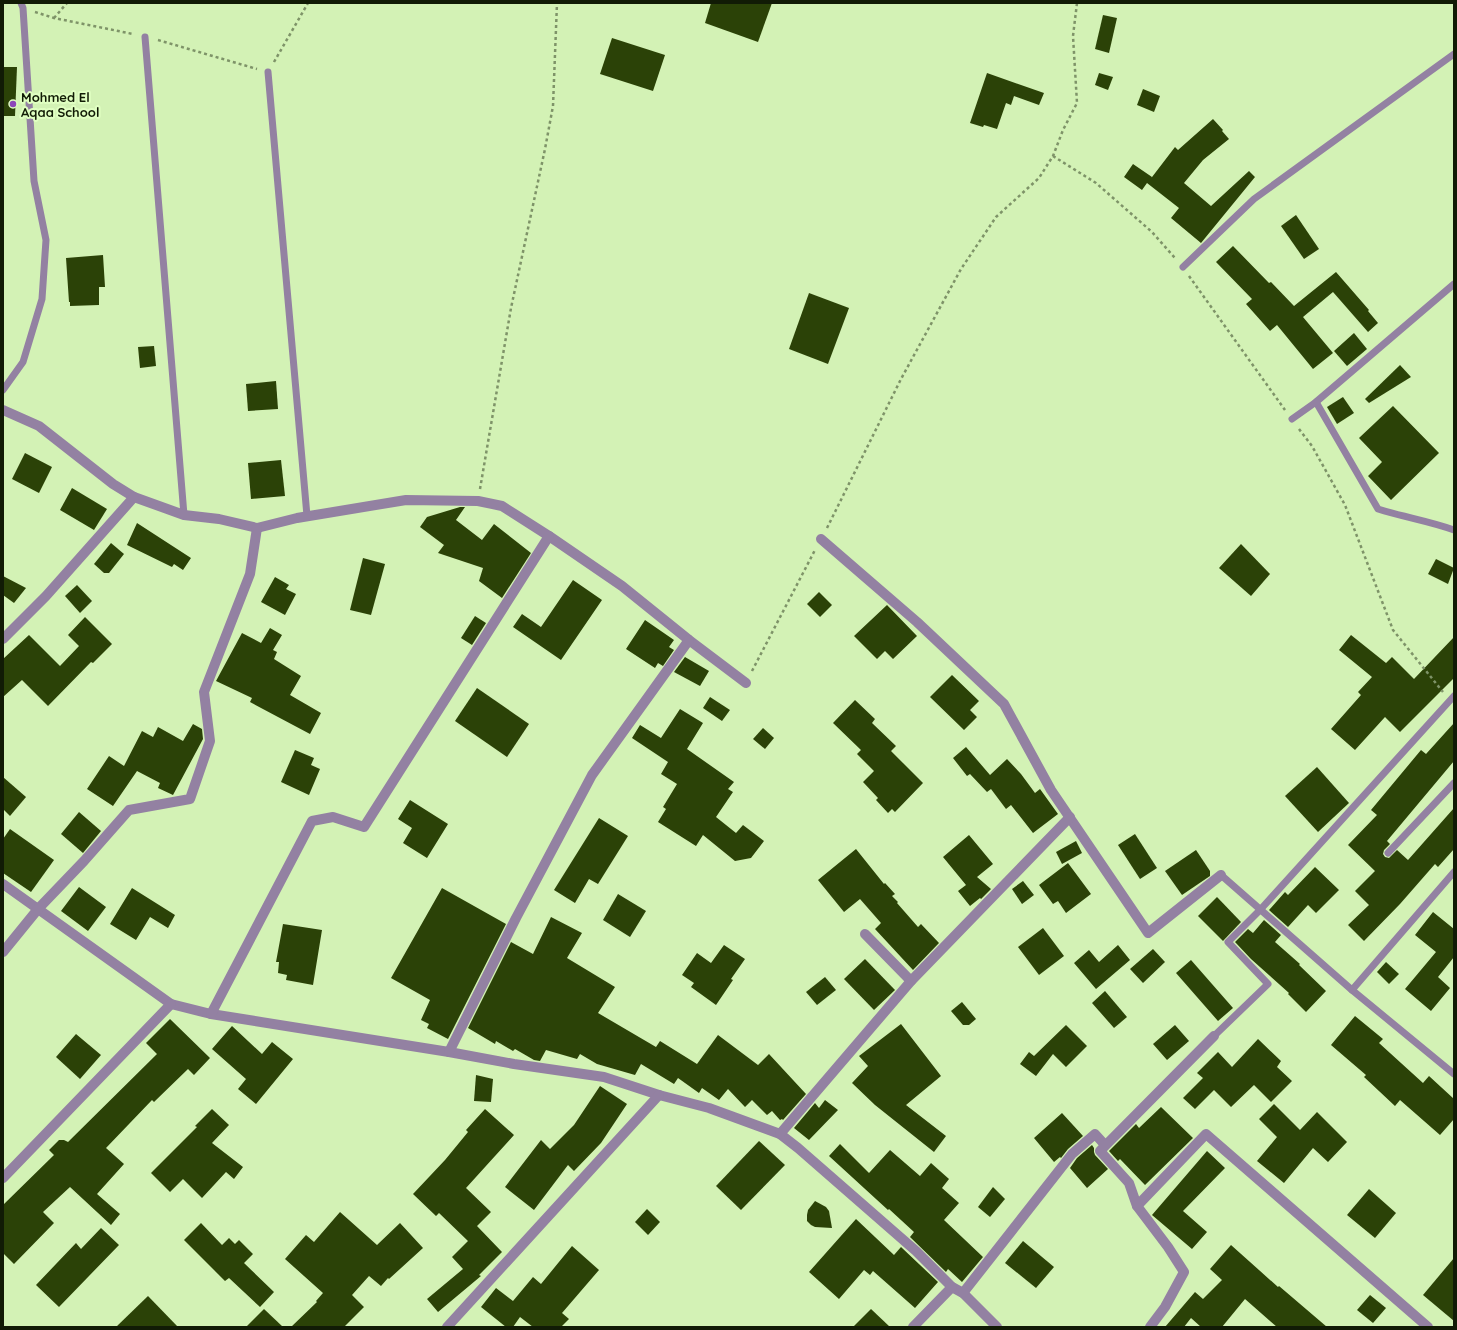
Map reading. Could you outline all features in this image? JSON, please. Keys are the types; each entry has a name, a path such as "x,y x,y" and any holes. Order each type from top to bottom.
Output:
{"street":[{"path":"3,410 39,426 113,484 134,497 184,515 219,519 257,528 307,516 406,500 478,501 502,506 622,586 689,640 746,683"},
{"path":"3,639 46,596 134,497"},
{"path":"3,952 38,909 84,861 129,810 190,799 210,741 204,692 250,574 257,528"},
{"path":"211,1014 312,821 333,817 364,827 549,536"},
{"path":"821,539 917,622 1004,704 1051,790 1148,933 1221,875"},
{"path":"449,1052 516,918 592,775 689,640"},
{"path":"780,1134 912,981 1070,817"},
{"path":"3,884 172,1004 211,1014 449,1052 514,1064 604,1077 659,1095 709,1108 780,1134 905,1241 952,1287 963,1293 997,1327"},
{"path":"865,934 912,981"},
{"path":"3,1178 172,1004"},
{"path":"1150,1327 1165,1307 1184,1272 1168,1247 1137,1206 1130,1183 1100,1151 1214,1036"},
{"path":"447,1327 659,1095"},
{"path":"963,1293 1072,1154 1094,1134 1105,1145"},
{"path":"1137,1206 1206,1134 1428,1327"},
{"path":"913,1327 952,1287"}],"lane":[{"path":"3,390 23,362 42,299 46,240 34,181 22,6"},
{"path":"145,37 184,515"},
{"path":"1183,267 1254,199 1454,54"},
{"path":"268,72 307,516"},
{"path":"1292,419 1316,402 1454,284"},
{"path":"1316,402 1378,509 1401,516 1438,524 1454,530"},
{"path":"1214,1036 1268,984 1228,942 1260,910 1452,698"},
{"path":"1388,853 1454,783"},
{"path":"1352,990 1454,872"},
{"path":"1221,875 1352,990 1454,1074"}],"path":[{"path":"54,18 67,3"},
{"path":"22,6 54,18 145,37 268,72 308,3"},
{"path":"478,501 512,308 553,106 557,3"},
{"path":"746,683 821,539 900,379 961,269 996,218 1039,178 1053,156 1063,130 1077,103 1073,36 1077,3"},
{"path":"1053,156 1096,183 1152,232 1183,267 1312,446 1345,505 1392,630 1452,698"}],"building":[{"path":"711,3 772,3 758,42 705,23"},
{"path":"1103,15 1117,18 1109,53 1095,49"},
{"path":"612,38 665,55 653,91 600,74"},
{"path":"3,67 17,67 15,116 3,116"},
{"path":"987,73 1044,93 1039,105 1014,96 1011,105 1006,103 997,129 970,123"},
{"path":"1099,73 1113,77 1108,90 1095,85"},
{"path":"1143,89 1160,96 1154,112 1137,105"},
{"path":"1213,119 1229,139 1203,160 1184,183 1211,206 1249,171 1255,177 1201,243 1171,218 1179,208 1147,183 1142,190 1124,177 1133,164 1152,177 1149,181 1175,147 1178,150"},
{"path":"1296,215 1319,249 1304,259 1281,226"},
{"path":"1233,246 1294,306 1336,272 1369,310 1368,311 1378,323 1368,332 1333,292 1303,317 1333,353 1313,369 1277,325 1270,331 1246,304 1252,299 1216,262"},
{"path":"103,255 105,287 99,287 99,305 70,306 66,258"},
{"path":"809,293 849,308 828,364 789,349"},
{"path":"1354,333 1367,349 1347,366 1334,351"},
{"path":"154,346 156,366 140,368 138,347"},
{"path":"1400,365 1411,377 1369,403 1365,399"},
{"path":"276,381 278,409 248,411 246,384"},
{"path":"1343,397 1354,413 1337,424 1327,407"},
{"path":"1393,406 1439,453 1391,500 1368,476 1382,462 1359,438"},
{"path":"25,453 52,467 39,493 12,479"},
{"path":"281,460 285,496 251,499 248,463"},
{"path":"72,488 107,509 94,530 60,510"},
{"path":"460,507 465,507 456,520 482,540 494,524 531,553 502,598 479,581 483,568 438,553 444,545 420,527 427,517"},
{"path":"137,523 191,558 183,570 174,564 172,567 127,545"},
{"path":"111,543 124,554 109,573 104,573 94,564"},
{"path":"1241,544 1270,574 1251,596 1219,568"},
{"path":"363,558 385,564 371,615 350,610"},
{"path":"1436,559 1454,568 1448,584 1428,574"},
{"path":"3,576 26,588 14,603 3,595"},
{"path":"275,577 289,585 286,589 296,594 285,615 261,602"},
{"path":"573,580 602,600 561,660 513,627 522,614 541,627"},
{"path":"77,585 92,601 80,613 65,596"},
{"path":"819,592 832,605 820,617 807,604"},
{"path":"887,605 917,636 893,659 885,651 877,659 854,636"},
{"path":"475,616 486,623 472,645 461,638"},
{"path":"85,617 112,644 93,663 91,662 48,706 22,680 3,697 3,659 29,635 60,666 79,646 68,635"},
{"path":"645,620 674,640 669,647 674,650 663,666 658,663 655,668 626,649"},
{"path":"270,628 282,635 273,650 277,652 274,659 301,676 290,695 321,713 310,734 250,702 252,698 216,681 242,633 261,643"},
{"path":"1351,635 1386,663 1392,657 1414,679 1454,637 1454,678 1400,732 1385,717 1355,750 1331,729 1361,695 1358,692 1372,677 1339,650"},
{"path":"685,657 709,671 700,686 674,672"},
{"path":"952,675 979,701 970,710 977,717 964,730 930,697"},
{"path":"477,688 529,724 507,757 455,721"},
{"path":"710,697 730,710 722,721 703,708"},
{"path":"855,700 875,719 872,723 896,746 891,751 923,783 895,812 892,809 888,813 876,800 878,798 863,782 874,771 857,754 861,750 833,723"},
{"path":"680,709 703,723 687,749 734,782 728,789 733,792 716,817 736,833 743,825 764,841 751,858 735,861 703,835 696,846 658,822 666,809 663,807 677,784 661,774 668,762 632,738 640,725 661,738"},
{"path":"1454,723 1454,761 1387,841 1390,844 1384,850 1383,854 1385,857 1389,858 1397,850 1408,860 1454,808 1454,849 1438,867 1435,864 1400,904 1364,941 1348,925 1369,905 1355,891 1375,871 1348,845 1377,815 1371,810 1421,750 1426,754"},
{"path":"193,724 202,729 203,739 173,795 158,788 160,783 137,771 113,806 87,789 109,756 124,766 142,731 153,737 158,727 183,741"},
{"path":"763,728 774,738 765,749 753,739"},
{"path":"966,747 990,775 1007,759 1021,774 1035,793 1040,789 1058,814 1033,833 1011,805 1006,809 991,789 987,792 970,774 967,776 953,758"},
{"path":"295,750 314,758 311,765 320,769 309,795 281,782"},
{"path":"1317,767 1349,803 1318,832 1285,796"},
{"path":"3,777 26,797 10,816 3,809"},
{"path":"410,800 448,824 427,858 403,843 412,828 398,819"},
{"path":"79,812 101,831 83,853 61,834"},
{"path":"599,818 628,836 598,884 589,879 575,903 554,890"},
{"path":"10,829 54,860 31,892 3,873 3,839"},
{"path":"1135,834 1157,868 1140,879 1118,845"},
{"path":"969,835 993,864 977,877 991,889 981,899 980,898 970,906 958,891 966,885 943,857"},
{"path":"1076,841 1082,853 1062,864 1056,852"},
{"path":"856,849 884,884 885,883 895,894 892,896 918,927 921,924 939,943 913,970 875,929 881,923 860,899 844,912 818,880"},
{"path":"1196,850 1210,871 1210,876 1182,895 1165,871"},
{"path":"1068,863 1091,894 1066,913 1058,901 1053,904 1039,885"},
{"path":"1315,867 1339,890 1316,913 1308,905 1288,927 1269,910 1285,892 1288,895"},
{"path":"1023,881 1034,895 1022,904 1012,889"},
{"path":"79,887 106,907 88,931 61,911"},
{"path":"132,888 175,915 168,928 150,917 136,940 110,924"},
{"path":"442,888 506,924 448,1039 427,1028 429,1024 421,1020 430,1000 391,978"},
{"path":"618,894 646,911 630,937 603,920"},
{"path":"1217,897 1241,922 1223,941 1198,916"},
{"path":"1433,912 1454,929 1454,957 1438,977 1450,988 1431,1011 1405,989 1436,952 1415,935"},
{"path":"551,917 582,933 567,958 615,987 598,1013 656,1047 660,1041 697,1064 718,1035 758,1065 769,1054 806,1094 783,1120 780,1120 772,1111 767,1115 752,1100 745,1107 728,1089 719,1100 702,1088 699,1093 678,1078 674,1084 641,1064 635,1075 597,1064 580,1054 577,1059 546,1050 540,1061 534,1060 515,1049 513,1051 496,1041 495,1044 468,1028 511,942 533,954"},
{"path":"1264,920 1281,935 1275,942 1300,964 1299,965 1326,991 1306,1012 1288,994 1289,993 1251,959 1235,942 1248,929 1253,933"},
{"path":"283,924 322,930 313,985 286,980 287,975 278,973 279,962 276,962"},
{"path":"1043,928 1064,956 1039,975 1018,947"},
{"path":"724,945 745,959 716,1005 691,987 694,983 682,975 697,953 711,963"},
{"path":"1118,945 1130,960 1096,989 1074,963 1089,950 1099,962"},
{"path":"1153,949 1165,962 1143,983 1130,969"},
{"path":"865,959 895,990 874,1010 844,979"},
{"path":"1191,960 1233,1008 1218,1021 1176,973"},
{"path":"1386,962 1399,974 1389,984 1377,972"},
{"path":"825,977 836,990 817,1005 806,992"},
{"path":"1105,991 1127,1017 1114,1028 1092,1003"},
{"path":"962,1002 976,1019 969,1025 963,1025 951,1011"},
{"path":"1355,1016 1383,1039 1379,1043 1423,1083 1429,1076 1454,1099 1454,1119 1440,1135 1400,1100 1395,1106 1364,1077 1366,1075 1331,1045"},
{"path":"170,1019 210,1058 194,1075 188,1069 154,1102 152,1100 106,1148 124,1164 97,1194 120,1214 111,1225 70,1187 43,1212 54,1223 14,1264 3,1253 3,1205 54,1155 49,1150 59,1140 68,1142 157,1054 146,1043"},
{"path":"901,1024 941,1076 906,1105 946,1136 934,1152 875,1105 852,1083 868,1066 859,1056"},
{"path":"1066,1025 1087,1046 1066,1067 1053,1054 1036,1076 1020,1064 1029,1052 1034,1056"},
{"path":"1175,1025 1189,1041 1167,1060 1153,1044"},
{"path":"232,1026 262,1054 272,1042 293,1059 256,1104 238,1089 246,1079 212,1049"},
{"path":"76,1034 101,1055 80,1079 56,1057"},
{"path":"1258,1039 1281,1061 1277,1067 1292,1081 1271,1102 1254,1085 1231,1107 1214,1090 1195,1109 1183,1098 1203,1078 1197,1073 1218,1052 1232,1067"},
{"path":"476,1075 493,1079 491,1102 474,1101"},
{"path":"600,1086 627,1104 601,1143 574,1171 568,1165 534,1210 505,1187 541,1140 550,1149 574,1125"},
{"path":"825,1100 838,1110 809,1140 794,1128 815,1103 819,1108"},
{"path":"1274,1104 1300,1130 1317,1112 1347,1142 1328,1162 1313,1148 1284,1183 1257,1161 1277,1137 1259,1119"},
{"path":"1161,1107 1193,1138 1145,1185 1120,1159 1118,1161 1109,1151 1136,1124 1139,1128"},
{"path":"212,1109 229,1125 212,1143 243,1167 234,1179 226,1172 202,1198 183,1179 170,1192 151,1173 197,1127 195,1126"},
{"path":"485,1109 514,1135 466,1188 491,1212 477,1226 502,1252 479,1275 481,1276 438,1312 427,1299 463,1269 452,1257 468,1241 439,1213 436,1216 413,1194 445,1160 468,1132 466,1130"},
{"path":"1062,1113 1083,1136 1068,1149 1061,1158 1060,1157 1054,1162 1034,1138"},
{"path":"759,1141 785,1165 741,1210 716,1186"},
{"path":"840,1144 869,1173 890,1150 920,1176 931,1163 949,1179 942,1188 959,1203 944,1220 983,1257 962,1282 948,1269 946,1272 910,1237 914,1232 829,1156"},
{"path":"1092,1145 1095,1155 1108,1169 1087,1188 1070,1168 1077,1158"},
{"path":"1207,1151 1225,1168 1183,1211 1207,1232 1192,1249 1152,1215"},
{"path":"993,1187 1005,1199 990,1217 978,1207"},
{"path":"1369,1189 1396,1213 1375,1238 1347,1215"},
{"path":"815,1201 826,1207 829,1211 832,1228 815,1227 807,1221 808,1210"},
{"path":"647,1209 660,1222 648,1235 635,1222"},
{"path":"340,1212 377,1245 400,1223 423,1248 389,1279 388,1278 381,1286 369,1276 352,1295 364,1307 344,1327 291,1327 317,1302 316,1301 323,1293 285,1259 306,1235 314,1242"},
{"path":"856,1219 894,1255 901,1247 938,1282 915,1308 873,1271 870,1275 864,1270 839,1299 809,1272"},
{"path":"201,1223 222,1245 229,1238 235,1244 239,1240 253,1254 244,1263 274,1292 260,1307 229,1278 225,1281 184,1240"},
{"path":"101,1228 119,1245 59,1307 36,1285 76,1243 81,1249"},
{"path":"1023,1241 1054,1267 1036,1288 1005,1263"},
{"path":"1231,1245 1278,1287 1279,1286 1327,1327 1277,1327 1245,1299 1222,1327 1201,1327 1191,1318 1184,1327 1165,1327 1195,1292 1203,1299 1222,1280 1210,1269"},
{"path":"572,1246 599,1270 562,1313 569,1319 561,1327 533,1327 520,1317 513,1327 506,1327 481,1307 496,1288 513,1301 533,1277 541,1284"},
{"path":"1454,1258 1454,1321 1423,1295"},
{"path":"1370,1295 1386,1308 1373,1323 1357,1310"},
{"path":"148,1296 178,1327 116,1327"},
{"path":"264,1309 283,1327 246,1327"},
{"path":"871,1309 890,1327 853,1327"}],"place":[{"name":"Mohmed El Aqaa School","path":"13,104"}]}
